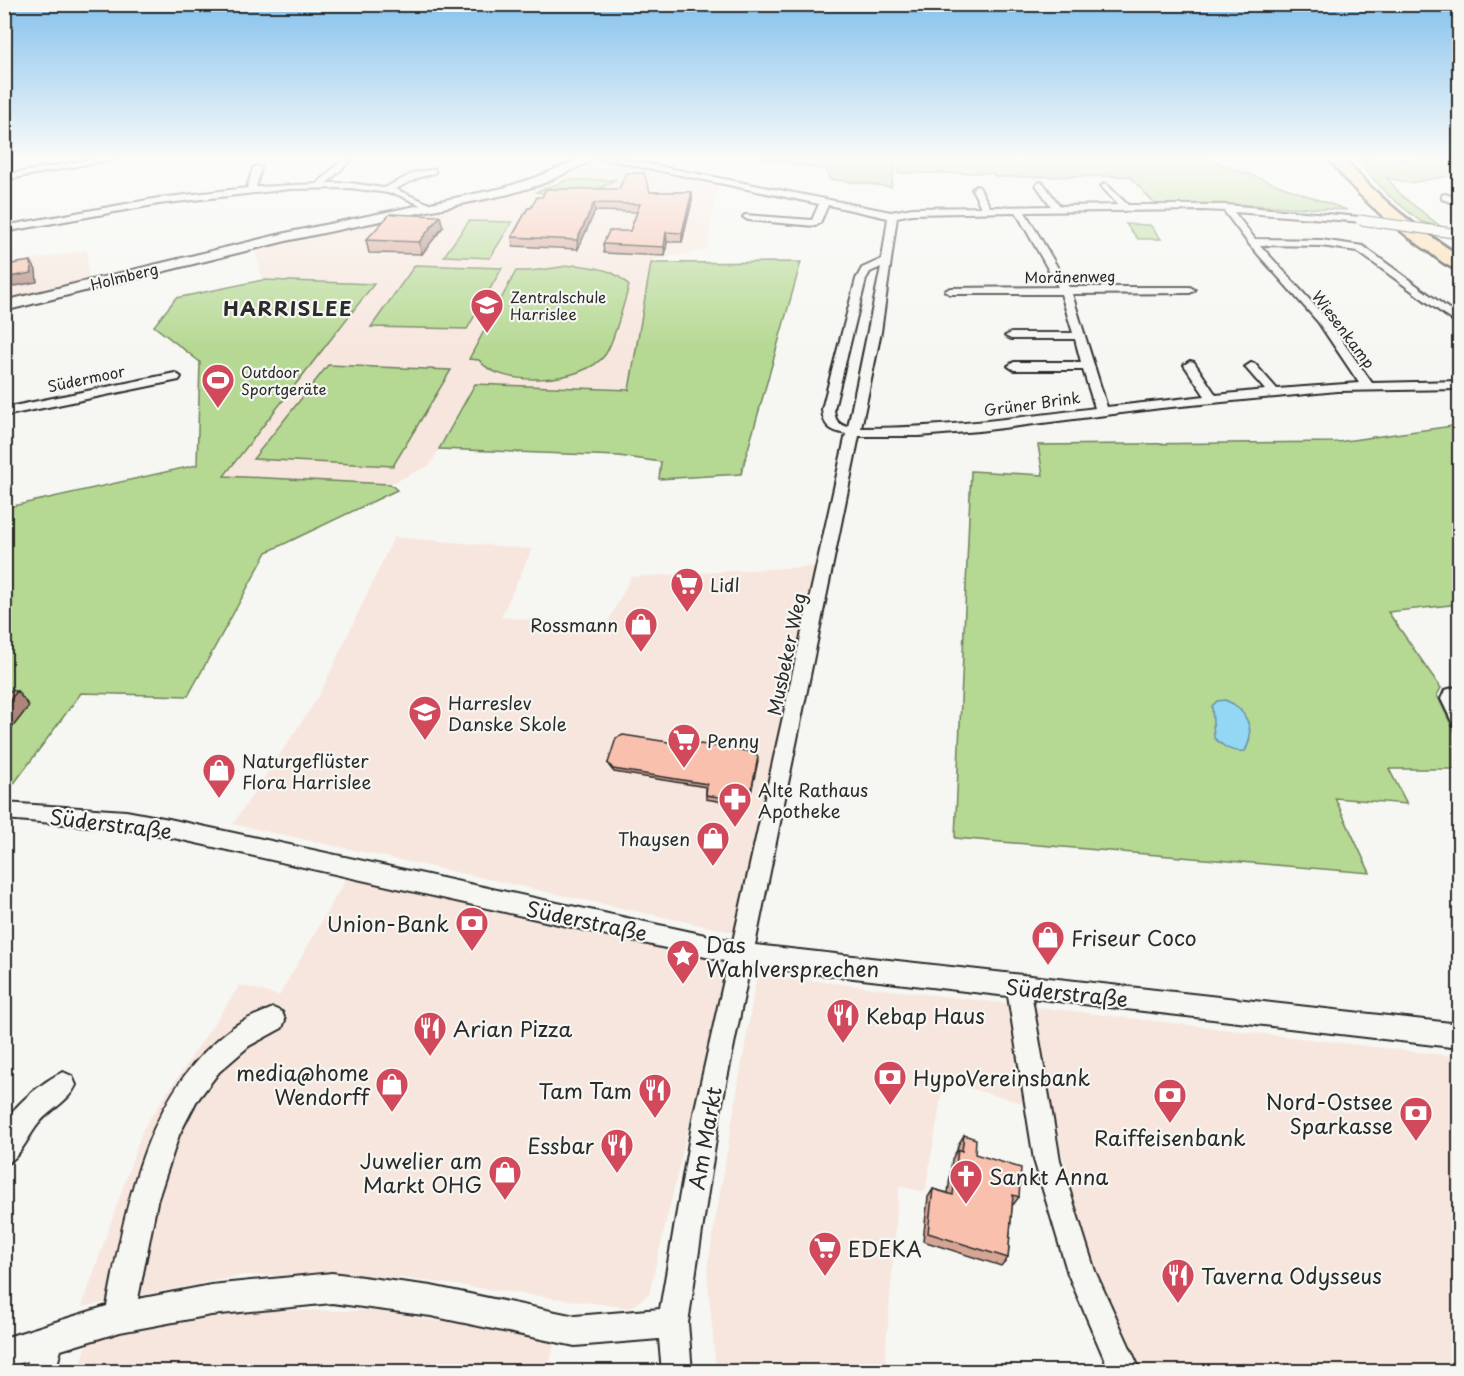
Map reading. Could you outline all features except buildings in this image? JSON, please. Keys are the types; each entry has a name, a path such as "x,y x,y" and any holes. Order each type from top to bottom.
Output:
{"highway":[{"path":"1402,222 1460,265"},
{"path":"1413,222 1460,256"}],"street":[{"path":"4,229 41,222"},
{"name":"Holmberg","path":"4,306 291,236 358,222"},
{"name":"Musbeker Weg","path":"742,954 875,332 893,222"},
{"path":"1026,222 1066,292 1102,411"},
{"name":"Wiesenkamp","path":"1237,222 1322,320 1367,385"},
{"path":"1376,222 1460,234"},
{"path":"1252,242 1321,243 1360,248 1460,323"},
{"path":"854,432 837,428 829,420 828,409 861,279 866,270 887,261"},
{"name":"Moränenweg","path":"950,291 1190,290"},
{"path":"1011,336 1079,336"},
{"path":"1190,365 1213,399"},
{"path":"1014,366 1088,366"},
{"path":"1251,367 1275,394"},
{"name":"Südermoor","path":"4,412 175,377"},
{"name":"Grüner Brink","path":"854,432 919,432 959,429 1213,399 1367,385 1460,385"},
{"path":"1460,693 1451,695 1450,699 1460,719"},
{"name":"Süderstraße","path":"4,811 126,820 169,828 742,954 1460,1036"},
{"name":"Am Markt","path":"677,1371 673,1323 707,1113 742,954"},
{"path":"1018,986 1047,1160 1082,1274 1126,1371"},
{"path":"120,1317 142,1206 159,1146 180,1105 210,1062 241,1036 273,1020"},
{"path":"4,1152 19,1127 39,1102 63,1085"},
{"path":"4,1353 120,1317 211,1300 332,1288 431,1301 575,1331 673,1323"},
{"path":"40,1371 49,1340"}],"shaded area":[{"name":"Zentralschule Harrislee","path":"379,222 711,222 707,249 651,261 629,390 475,384 430,465 390,484 224,477 374,284 263,280 254,248"},
{"path":"87,250 89,283 5,304 5,267 12,263"},
{"path":"394,537 532,549 501,617 606,626 631,577 819,566 733,932 233,824 319,696"},
{"path":"347,877 727,963 649,1294 630,1308 403,1278 244,1275 82,1307 143,1129 240,985 279,996"},
{"path":"757,974 1459,1057 1459,1371 1137,1371 1089,1255 1051,1111 944,1081 925,1192 899,1186 885,1358 889,1371 716,1372 707,1270"},
{"path":"241,1310 377,1311 555,1339 548,1371 79,1372 88,1341"}],"green space":[{"path":"468,222 512,222 490,258 444,256"},
{"path":"1424,222 1435,222 1444,229"},
{"path":"1126,224 1150,225 1161,239 1138,239"},
{"path":"801,262 741,474 659,479 661,462 619,456 439,449 475,384 629,390 651,263"},
{"path":"415,265 502,268 467,329 371,327"},
{"path":"576,265 598,268 612,273 629,286 615,332 605,355 579,372 542,379 523,379 505,375 490,369 479,360 469,359 516,271"},
{"path":"263,280 374,284 224,476 390,484 397,490 267,552 188,696 81,693 4,797 4,508 197,465 200,362 154,326 176,298"},
{"path":"328,365 451,370 393,466 253,459"},
{"path":"1459,425 1459,604 1388,612 1441,688 1437,695 1459,741 1459,769 1389,769 1407,804 1335,798 1370,873 955,838 971,471 1043,475 1038,445 1338,442"}],"water":[{"path":"1225,700 1238,708 1247,720 1250,735 1245,751 1228,749 1214,738 1212,706 1217,701"}],"place":[{"name":"Zentralschule Harrislee","path":"487,334"},
{"name":"Outdoor Sportgeräte","path":"218,409"},
{"name":"Lidl","path":"687,613"},
{"name":"Rossmann","path":"641,653"},
{"name":"Harreslev Danske Skole","path":"425,741"},
{"name":"Penny","path":"684,769"},
{"name":"Naturgeflüster Flora Harrislee","path":"219,799"},
{"name":"Alte Rathaus Apotheke","path":"735,828"},
{"name":"Thaysen","path":"713,867"},
{"name":"Union-Bank","path":"472,952"},
{"name":"Friseur Coco","path":"1048,966"},
{"name":"Das Wahlversprechen","path":"683,985"},
{"name":"Kebap Haus","path":"843,1044"},
{"name":"Arian Pizza","path":"430,1057"},
{"name":"HypoVereinsbank","path":"890,1106"},
{"name":"media@home Wendorff","path":"392,1113"},
{"name":"Tam Tam","path":"655,1119"},
{"name":"Raiffeisenbank","path":"1170,1124"},
{"name":"Nord-Ostsee Sparkasse","path":"1416,1142"},
{"name":"Essbar","path":"617,1174"},
{"name":"Juwelier am Markt OHG","path":"505,1201"},
{"name":"Sankt Anna","path":"966,1205"},
{"name":"EDEKA","path":"825,1277"},
{"name":"Taverna Odysseus","path":"1178,1304"}],"district":[{"name":"HARRISLEE","path":"288,308"}]}
